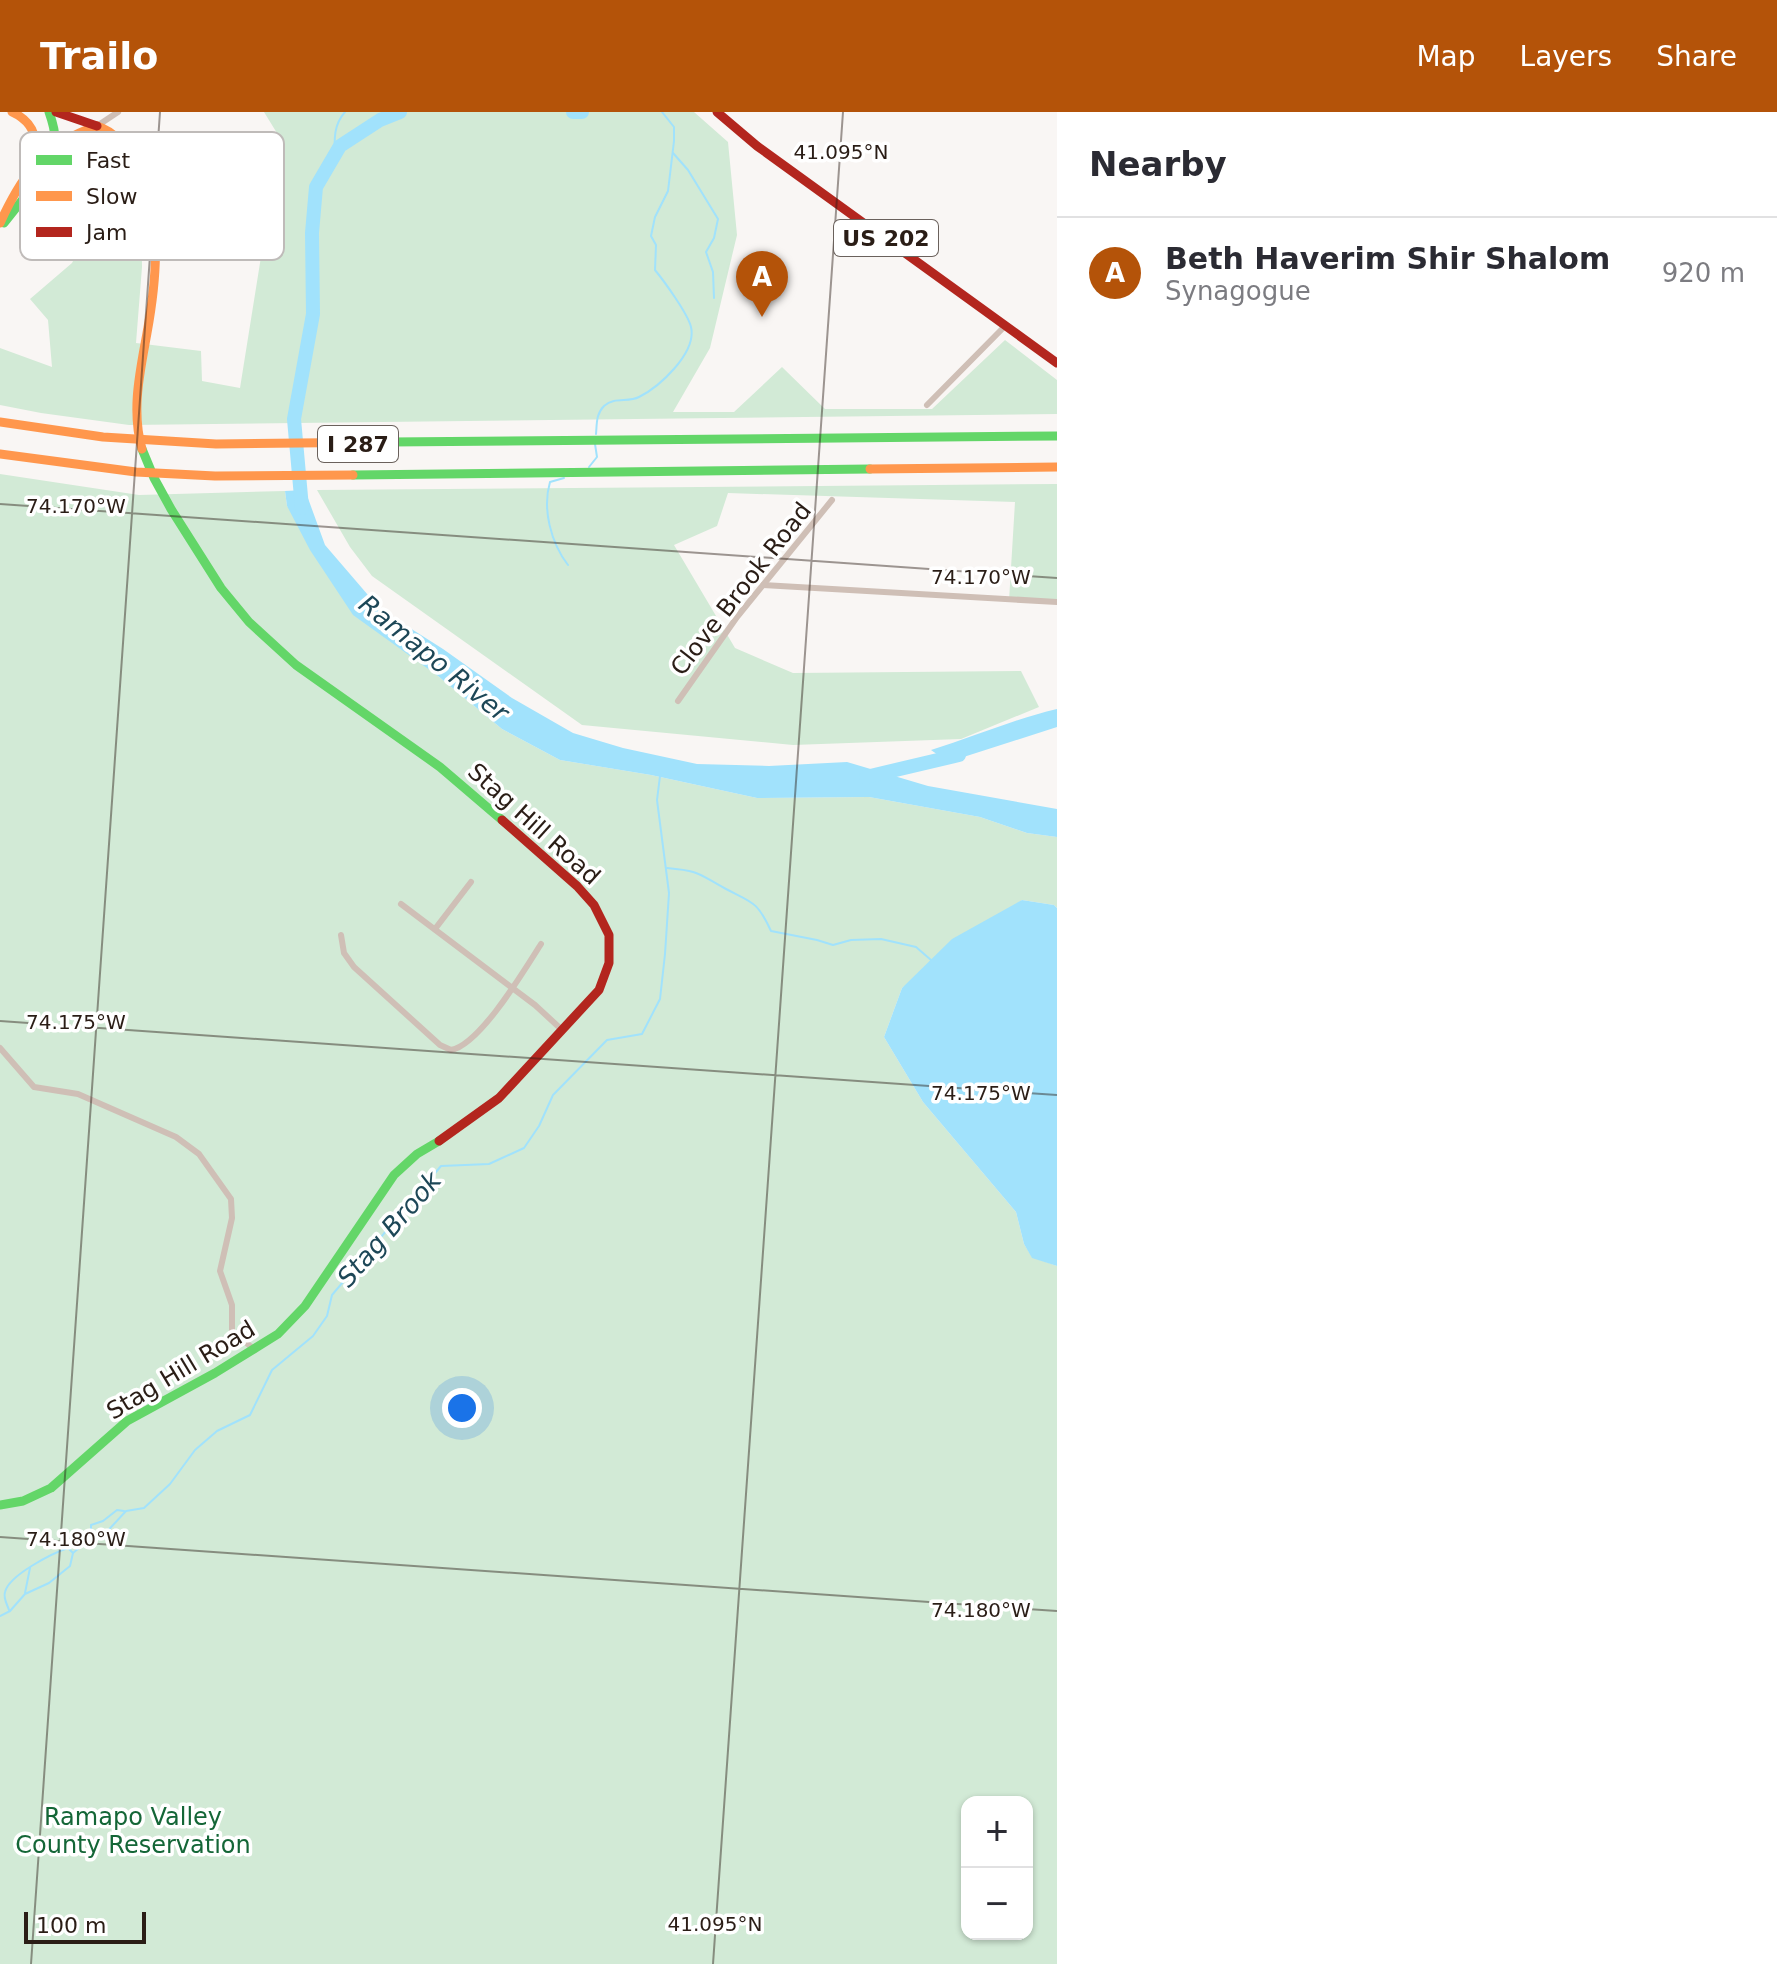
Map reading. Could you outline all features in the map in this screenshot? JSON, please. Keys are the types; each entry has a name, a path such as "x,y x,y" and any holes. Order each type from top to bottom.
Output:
{"main road":[{"path":"12,112 25,119 34,132"},
{"path":"49,112 55,132"},
{"path":"56,112 97,126"},
{"path":"84,112 97,126"},
{"name":"US 202","path":"721,113 757,146 1057,363"},
{"path":"83,132 97,126"},
{"path":"90,132 97,126"},
{"name":"Stag Hill Road","path":"97,126 111,132"},
{"path":"0,226 20,187"},
{"path":"0,226 20,202"},
{"name":"Stag Hill Road","path":"0,1505 23,1501 51,1488 127,1421 278,1334 305,1306 394,1175 417,1154 499,1098 599,990 608,976 610,940 597,909 490,808 431,759 284,655 251,625 227,597 148,466 138,431 136,398 153,292 155,260"},
{"name":"I 287","path":"0,422 103,437 231,445 1057,436"},
{"name":"I 287","path":"0,454 113,469 231,476 1057,467"}],"street":[{"path":"97,126 118,112"},
{"path":"927,405 1005,326"},
{"name":"Clove Brook Road","path":"678,701 763,585 832,500"},
{"path":"763,585 1057,602"},
{"path":"435,929 471,882"},
{"path":"401,904 561,1029"},
{"path":"341,935 344,953 354,967 447,1049 455,1050 513,989 541,944"},
{"path":"0,1048 34,1087 78,1094 176,1137 199,1154 231,1199 232,1218 220,1271 232,1305 232,1331 255,1350"}],"green space":[{"path":"264,112 694,112 728,142 737,235 710,348 673,412 734,412 782,367 825,409 932,409 1005,340 1057,380 1057,414 129,425 0,405 0,348 52,367 48,320 30,299 74,260 142,260 136,343 201,351 202,381 240,388 260,260 284,260 284,132 276,132"},
{"name":"Ramapo Valley County Reservation","path":"0,474 139,495 285,491 287,506 438,676 502,729 560,760 651,775 757,798 869,797 980,817 1027,833 1057,837 1057,908 1022,900 902,988 884,1037 923,1102 1016,1212 1024,1244 1032,1257 1057,1266 1057,1964 0,1964"},
{"path":"1057,484 1057,601 1009,601 1015,502 728,493 717,526 674,545 735,648 793,673 1021,671 1039,707 961,739 793,745 582,725 372,576 350,547 317,490"}],"water":[{"path":"305,490 325,545 380,609 512,698 573,733 623,748 697,764 769,766 847,762 928,786 1057,809 1057,837 1027,833 980,817 869,797 757,798 651,775 560,760 502,729 438,676 353,615 310,550 287,506 285,491"},
{"path":"1057,709 1057,727 948,762 931,750 1025,718"},
{"path":"1022,900 1057,908 1057,1266 1032,1258 1024,1244 1016,1212 923,1102 884,1037 902,988 952,939"}],"waterway":[{"path":"335,154 337,127 345,112"},
{"name":"Ramapo River","path":"302,508 294,419 313,314 312,233 316,187 340,146 380,120 400,112"},
{"name":"Ramapo River","path":"573,112 582,112"},
{"path":"596,434 601,409 613,401 635,399 656,386 675,368 691,337 691,327 685,314 655,270 656,245 651,236 655,217 668,191 674,141 674,127 662,112"},
{"path":"673,153 688,170 718,219 714,238 706,252 713,272 714,298"},
{"path":"589,467 597,457 595,444"},
{"path":"564,478 550,482 547,503 553,536 568,565"},
{"name":"Ramapo River","path":"866,777 959,755"},
{"name":"Stag Brook","path":"0,1616 10,1611 25,1594 49,1583 70,1566 73,1553 91,1538 102,1537 126,1511 144,1508 170,1484 195,1450 217,1431 250,1415 272,1370 313,1336 327,1316 332,1295 441,1166 489,1164 524,1148 539,1126 553,1095 607,1040 642,1034 660,999 665,954 669,893 657,800 660,776"},
{"path":"667,868 699,874 748,901 758,908 771,931 833,945 851,940 881,939 916,947 931,960"},
{"path":"91,1537 91,1525 103,1521 117,1510 124,1511"},
{"path":"9,1610 5,1594 14,1579 61,1551 68,1548 73,1553"},
{"path":"25,1593 30,1568"}],"traffic: fast":[{"path":"49,112 54,132"},
{"path":"90,132 96,127"},
{"path":"4,223 20,203"},
{"path":"390,442 1057,436"},
{"path":"142,449 171,509 221,588 249,622 296,665 440,767 502,820"},
{"path":"353,475 870,469"},
{"path":"0,1505 23,1501 51,1488 127,1421 278,1334 305,1306 394,1175 417,1154 439,1141"}],"traffic: slow":[{"path":"12,112 26,122 33,132"},
{"path":"82,132 97,126"},
{"path":"97,126 110,132"},
{"path":"0,223 20,185"},
{"path":"142,449 137,405 151,312 155,260"},
{"path":"0,422 103,437 216,444 390,442"},
{"path":"0,454 136,472 215,476 353,475"},
{"path":"870,469 1057,467"}],"traffic: jam":[{"path":"56,112 97,126"},
{"path":"717,112 757,146 1057,363"},
{"path":"439,1141 499,1098 599,990 609,963 609,935 594,905 577,886 502,820"}],"place":[{"name":"Beth Haverim Shir Shalom","path":"762,317"}]}
